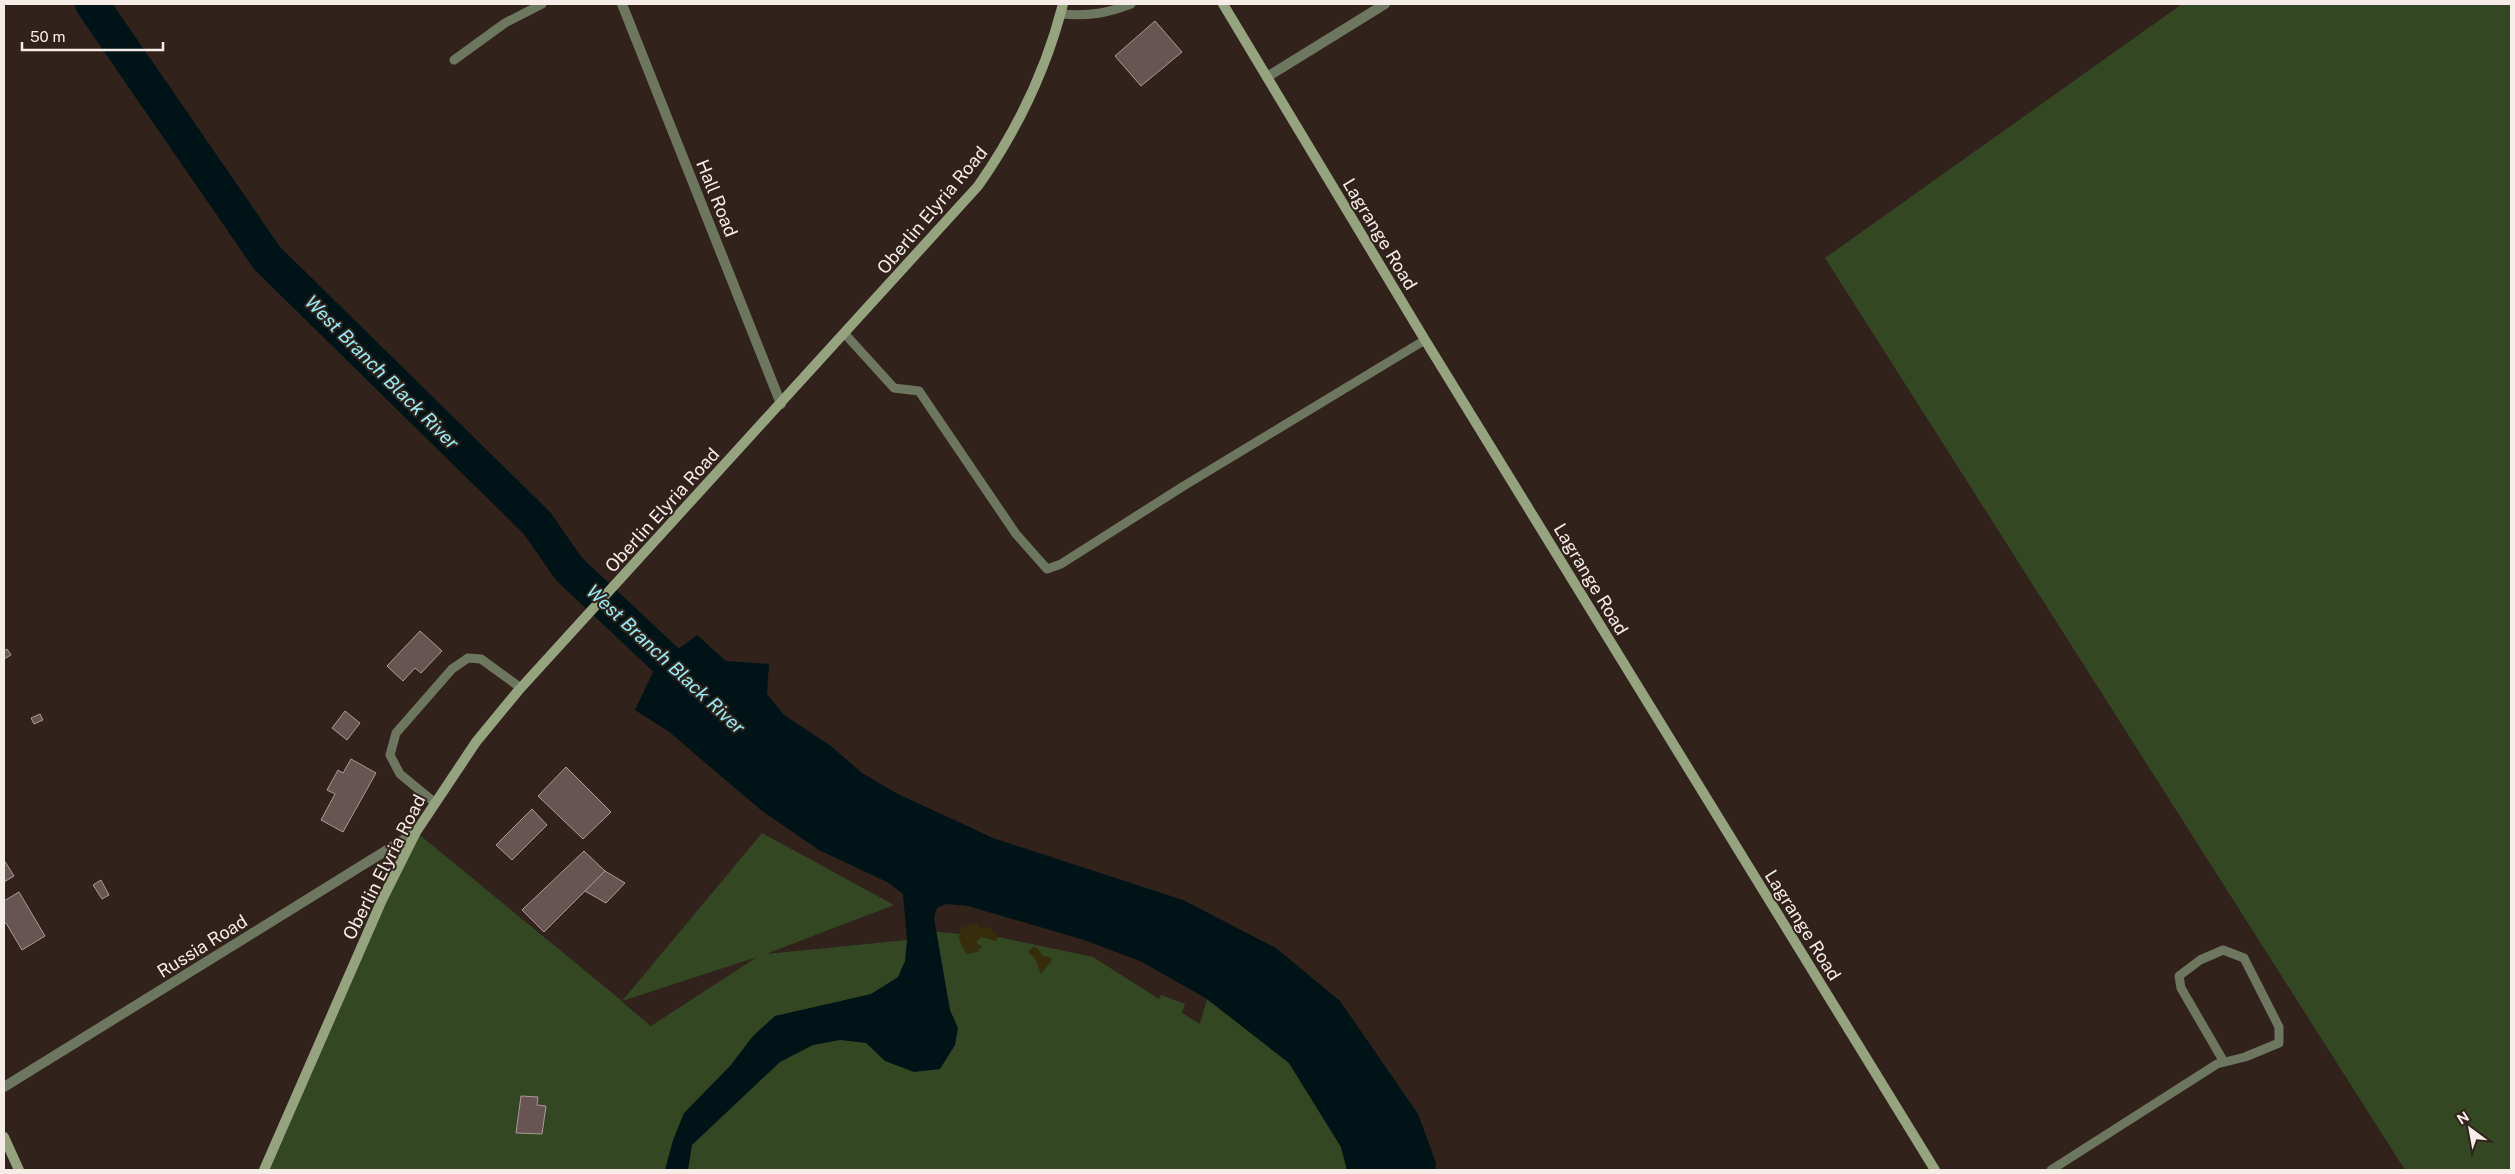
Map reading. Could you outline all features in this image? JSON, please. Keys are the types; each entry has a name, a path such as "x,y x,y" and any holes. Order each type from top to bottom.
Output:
{"main road":[{"name":"Oberlin Elyria Road","path":"264,1170 382,900 416,832 434,802 476,742 521,688 952,218 978,186 1002,153 1022,117 1039,80 1063,4"},
{"name":"Lagrange Road","path":"1223,4 1425,340 1935,1170"},
{"path":"4,1137 19,1170"}],"street":[{"name":"Hall Road","path":"622,4 781,404"},
{"path":"1267,77 1385,4"},
{"name":"Russia Road","path":"4,1087 416,832"}],"lane":[{"path":"454,60 505,23 542,4"},
{"path":"1061,14 1088,16 1113,11 1131,4"},
{"path":"845,334 894,388 918,391 1016,534 1047,569 1061,564 1182,487 1425,340"},
{"path":"434,802 400,774 390,755 396,733 452,669 468,658 481,659 521,688"},
{"path":"2051,1170 2217,1064 2245,1057 2279,1043 2279,1027 2244,958 2223,950 2200,960 2179,976 2181,988 2224,1062"}],"green space":[{"path":"2182,4 2511,4 2511,1170 2405,1170 1825,258"},
{"path":"416,832 622,1001 762,833 894,905 766,954 907,940 937,932 998,937 1093,957 1159,999 1161,995 1185,1004 1182,1013 1200,1024 1207,999 1289,1063 1341,1147 1347,1170 264,1170","holes":["757,957 651,1026 622,1002 622,1001"]}],"sand":[{"path":"976,923 980,928 990,927 998,937 996,941 981,937 976,943 982,946 977,952 966,954 959,939 961,928"},
{"path":"1034,946 1043,956 1051,957 1052,960 1041,974 1034,957 1028,952"}],"water":[{"path":"697,635 726,661 769,664 767,694 784,715 831,746 862,773 898,794 993,838 1183,900 1276,948 1340,1001 1418,1114 1436,1163 1435,1170 1347,1170 1341,1147 1289,1063 1207,999 1142,962 1084,940 968,906 946,904 937,908 934,918 950,1010 958,1028 955,1045 940,1069 914,1072 885,1061 866,1043 840,1040 813,1045 780,1062 692,1145 688,1170 665,1170 673,1140 684,1113 730,1066 753,1036 775,1016 871,994 898,977 905,961 907,940 903,894 887,882 819,850 762,811 668,731 635,710 656,666"}],"building":[{"path":"1155,21 1182,52 1141,86 1115,56"},
{"path":"420,631 442,651 421,673 415,668 403,681 387,666"},
{"path":"7,649 11,655 4,659 4,651"},
{"path":"345,711 360,723 347,740 332,728"},
{"path":"40,714 43,720 34,724 31,718"},
{"path":"351,759 376,773 343,832 321,820 335,794 327,790 338,770 343,773"},
{"path":"566,767 611,812 583,839 538,796"},
{"path":"532,809 547,825 512,860 496,845"},
{"path":"584,851 605,871 544,932 522,910"},
{"path":"4,860 14,876 4,882"},
{"path":"605,871 625,883 606,903 585,891"},
{"path":"101,880 109,895 102,899 93,885"},
{"path":"19,892 45,936 22,950 6,923 4,924 4,901"},
{"path":"521,1096 538,1097 537,1105 546,1106 542,1134 516,1133"}],"waterway":[{"name":"West Branch Black River","path":"92,4 267,258 537,523 569,569 699,691"}]}
